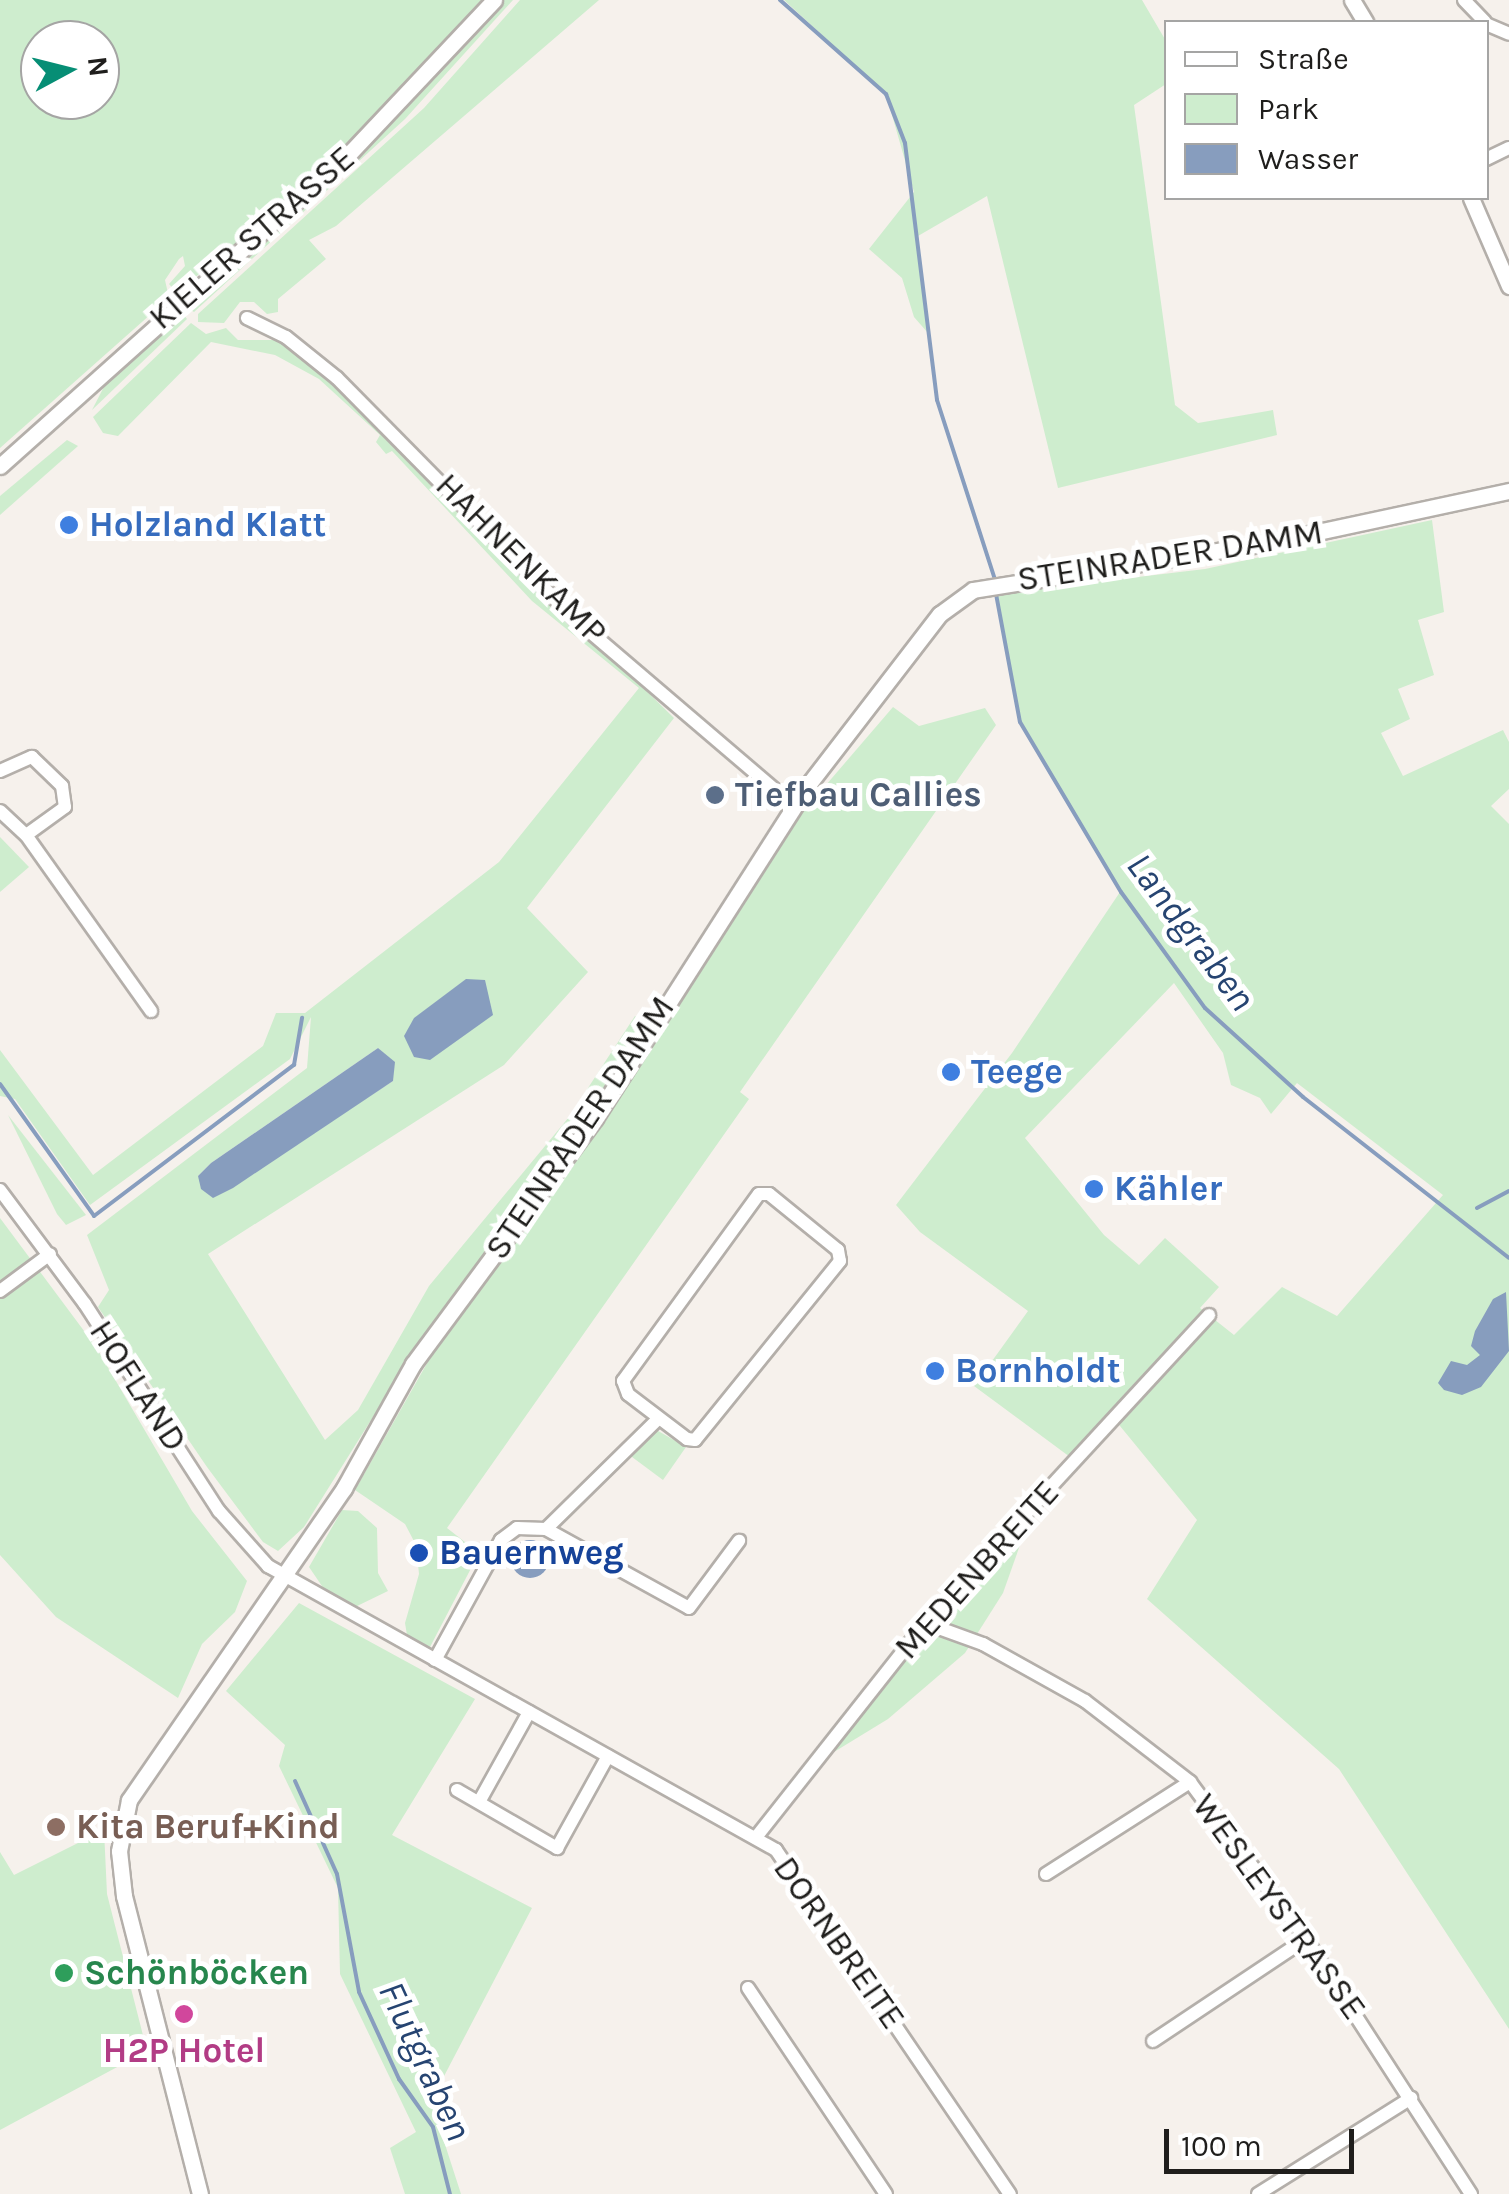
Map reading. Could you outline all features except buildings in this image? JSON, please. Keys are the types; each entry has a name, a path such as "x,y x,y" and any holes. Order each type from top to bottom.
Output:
{"main road":[{"name":"KIELER STRASSE","path":"0,466 348,155 494,0"},
{"path":"1472,200 1509,286"},
{"name":"STEINRADER DAMM","path":"200,2194 124,1896 120,1834 135,1789 344,1488 413,1364 594,1118 793,805 940,614 973,590 1266,543 1509,491"}],"street":[{"path":"1464,0 1483,20"},
{"name":"HAHNENKAMP","path":"246,318 286,336 337,378 574,618 793,805"},
{"path":"0,771 19,757 32,757 62,786 65,807 26,835"},
{"path":"0,811 26,835 151,1011"},
{"name":"HOFLAND","path":"0,1190 50,1254 218,1511 282,1576"},
{"path":"769,1194 838,1250 840,1261 696,1440 658,1418 628,1394 623,1381 750,1200 769,1194"},
{"path":"0,1291 50,1254"},
{"name":"MEDENBREITE","path":"757,1836 925,1623 1209,1315"},
{"path":"546,1529 658,1418"},
{"path":"435,1660 501,1540 517,1528 546,1529 689,1608 739,1542"},
{"name":"DORNBREITE","path":"282,1576 757,1836 800,1878 1010,2194"},
{"name":"WESLEYSTRASSE","path":"925,1623 984,1644 1085,1702 1190,1782 1306,1939 1471,2194"},
{"path":"478,1802 529,1712"},
{"path":"457,1790 556,1848 608,1756"},
{"path":"1046,1874 1190,1782"},
{"path":"1154,2041 1306,1939"},
{"path":"748,1988 886,2194"},
{"path":"1258,2194 1411,2098"}],"green space":[{"path":"0,0 486,0 384,112 242,241 176,292 169,284 185,266 183,256 179,259 165,280 169,298 0,448"},
{"path":"502,0 513,0 405,119 194,312 188,308 403,110"},
{"path":"520,0 599,0 336,226 309,240 326,259 278,299 278,312 267,314 254,302 240,302 224,323 198,322 198,314 424,108"},
{"path":"784,0 1142,0 1164,38 1164,85 1134,105 1175,405 1198,423 1273,410 1277,435 1058,488 987,196 918,236 928,333 914,317 902,278 869,249 914,192 886,94"},
{"path":"183,314 187,319 92,410 109,377"},
{"path":"191,323 206,334 226,328 238,340 280,340 313,364 674,718 527,908 588,972 504,1065 208,1254 325,1440 358,1410 429,1286 569,1117 635,1016 646,1022 612,1083 403,1369 304,1527 278,1551 263,1542 207,1467 98,1307 109,1290 87,1235 307,1068 311,1017 290,1059 90,1205 15,1099 0,1096 0,1050 93,1175 263,1046 276,1013 305,1013 499,862 639,688 532,601 392,451 386,454 376,442 380,435 319,379 275,355 211,342 118,436 103,433 93,417","holes":["378,1048 393,1081 213,1197 198,1176 211,1163"]},
{"path":"67,440 78,446 0,515 0,496"},
{"path":"1432,520 1444,612 1418,620 1434,675 1398,689 1410,719 1381,733 1403,776 1503,730 1509,742 1509,789 1491,806 1509,824 1509,2029 1339,1769 1147,1599 1197,1520 1111,1415 1070,1457 974,1386 1028,1311 920,1232 896,1205 1012,1053 1120,892 1020,722 996,594 1205,569","holes":["1174,983 1223,1053 1231,1085 1260,1098 1271,1114 1297,1083 1443,1195 1337,1316 1282,1287 1234,1335 1200,1308 1219,1287 1165,1238 1139,1265 1104,1235 1025,1138"]},
{"path":"893,707 919,726 985,708 996,725 740,1092 749,1099 447,1528 479,1553 430,1647 407,1635 405,1623 419,1574 416,1545 405,1524 355,1490 434,1351 652,1043 783,835"},
{"path":"0,837 29,867 0,892"},
{"path":"8,1115 86,1215 66,1225 57,1214"},
{"path":"0,1218 96,1347 192,1511 247,1581 235,1612 202,1644 178,1698 56,1617 0,1555"},
{"path":"653,1428 686,1447 663,1480 628,1454"},
{"path":"342,1510 358,1511 377,1528 378,1573 388,1591 355,1607 326,1592 309,1567"},
{"path":"1020,1528 1025,1531 1003,1593 965,1653 888,1719 834,1752 832,1745 918,1638"},
{"path":"299,1603 475,1699 392,1835 532,1908 431,2101 461,2194 405,2194 390,2148 416,2132 340,1974 338,1888 279,1766 285,1745 226,1691"},
{"name":"Schönböcken","path":"104,1830 107,1894 147,2051 0,2130 0,1852 14,1875"}],"water":[{"path":"466,979 485,980 493,1015 430,1060 414,1057 404,1036 414,1018"},
{"path":"378,1048 395,1062 393,1081 233,1188 213,1198 201,1189 198,1176 211,1163"},
{"path":"1506,1292 1509,1351 1481,1387 1462,1395 1444,1390 1438,1383 1451,1361 1467,1365 1480,1355 1471,1346 1475,1331 1493,1299"},
{"path":"530,1540 543,1546 549,1559 543,1572 530,1578 517,1572 511,1559 517,1546"}],"waterway":[{"name":"Landgraben","path":"780,0 886,94 905,143 937,400 994,577"},
{"name":"Landgraben","path":"996,594 1020,722 1121,892 1205,1008 1303,1097 1509,1258"},
{"path":"0,1084 94,1216 294,1065 302,1018"},
{"path":"1477,1208 1509,1191"},
{"name":"Flutgraben","path":"295,1781 337,1874 359,1992 399,2079 433,2127 450,2194"}],"place":[{"name":"Holzland Klatt","path":"69,525"},
{"name":"Tiefbau Callies","path":"715,795"},
{"name":"Teege","path":"951,1072"},
{"name":"Kähler","path":"1094,1189"},
{"name":"Bornholdt","path":"935,1371"},
{"name":"Bauernweg","path":"419,1553"},
{"name":"Kita Beruf+Kind","path":"56,1827"},
{"name":"Schönböcken","path":"64,1973"},
{"name":"H2P Hotel","path":"184,2014"}]}
